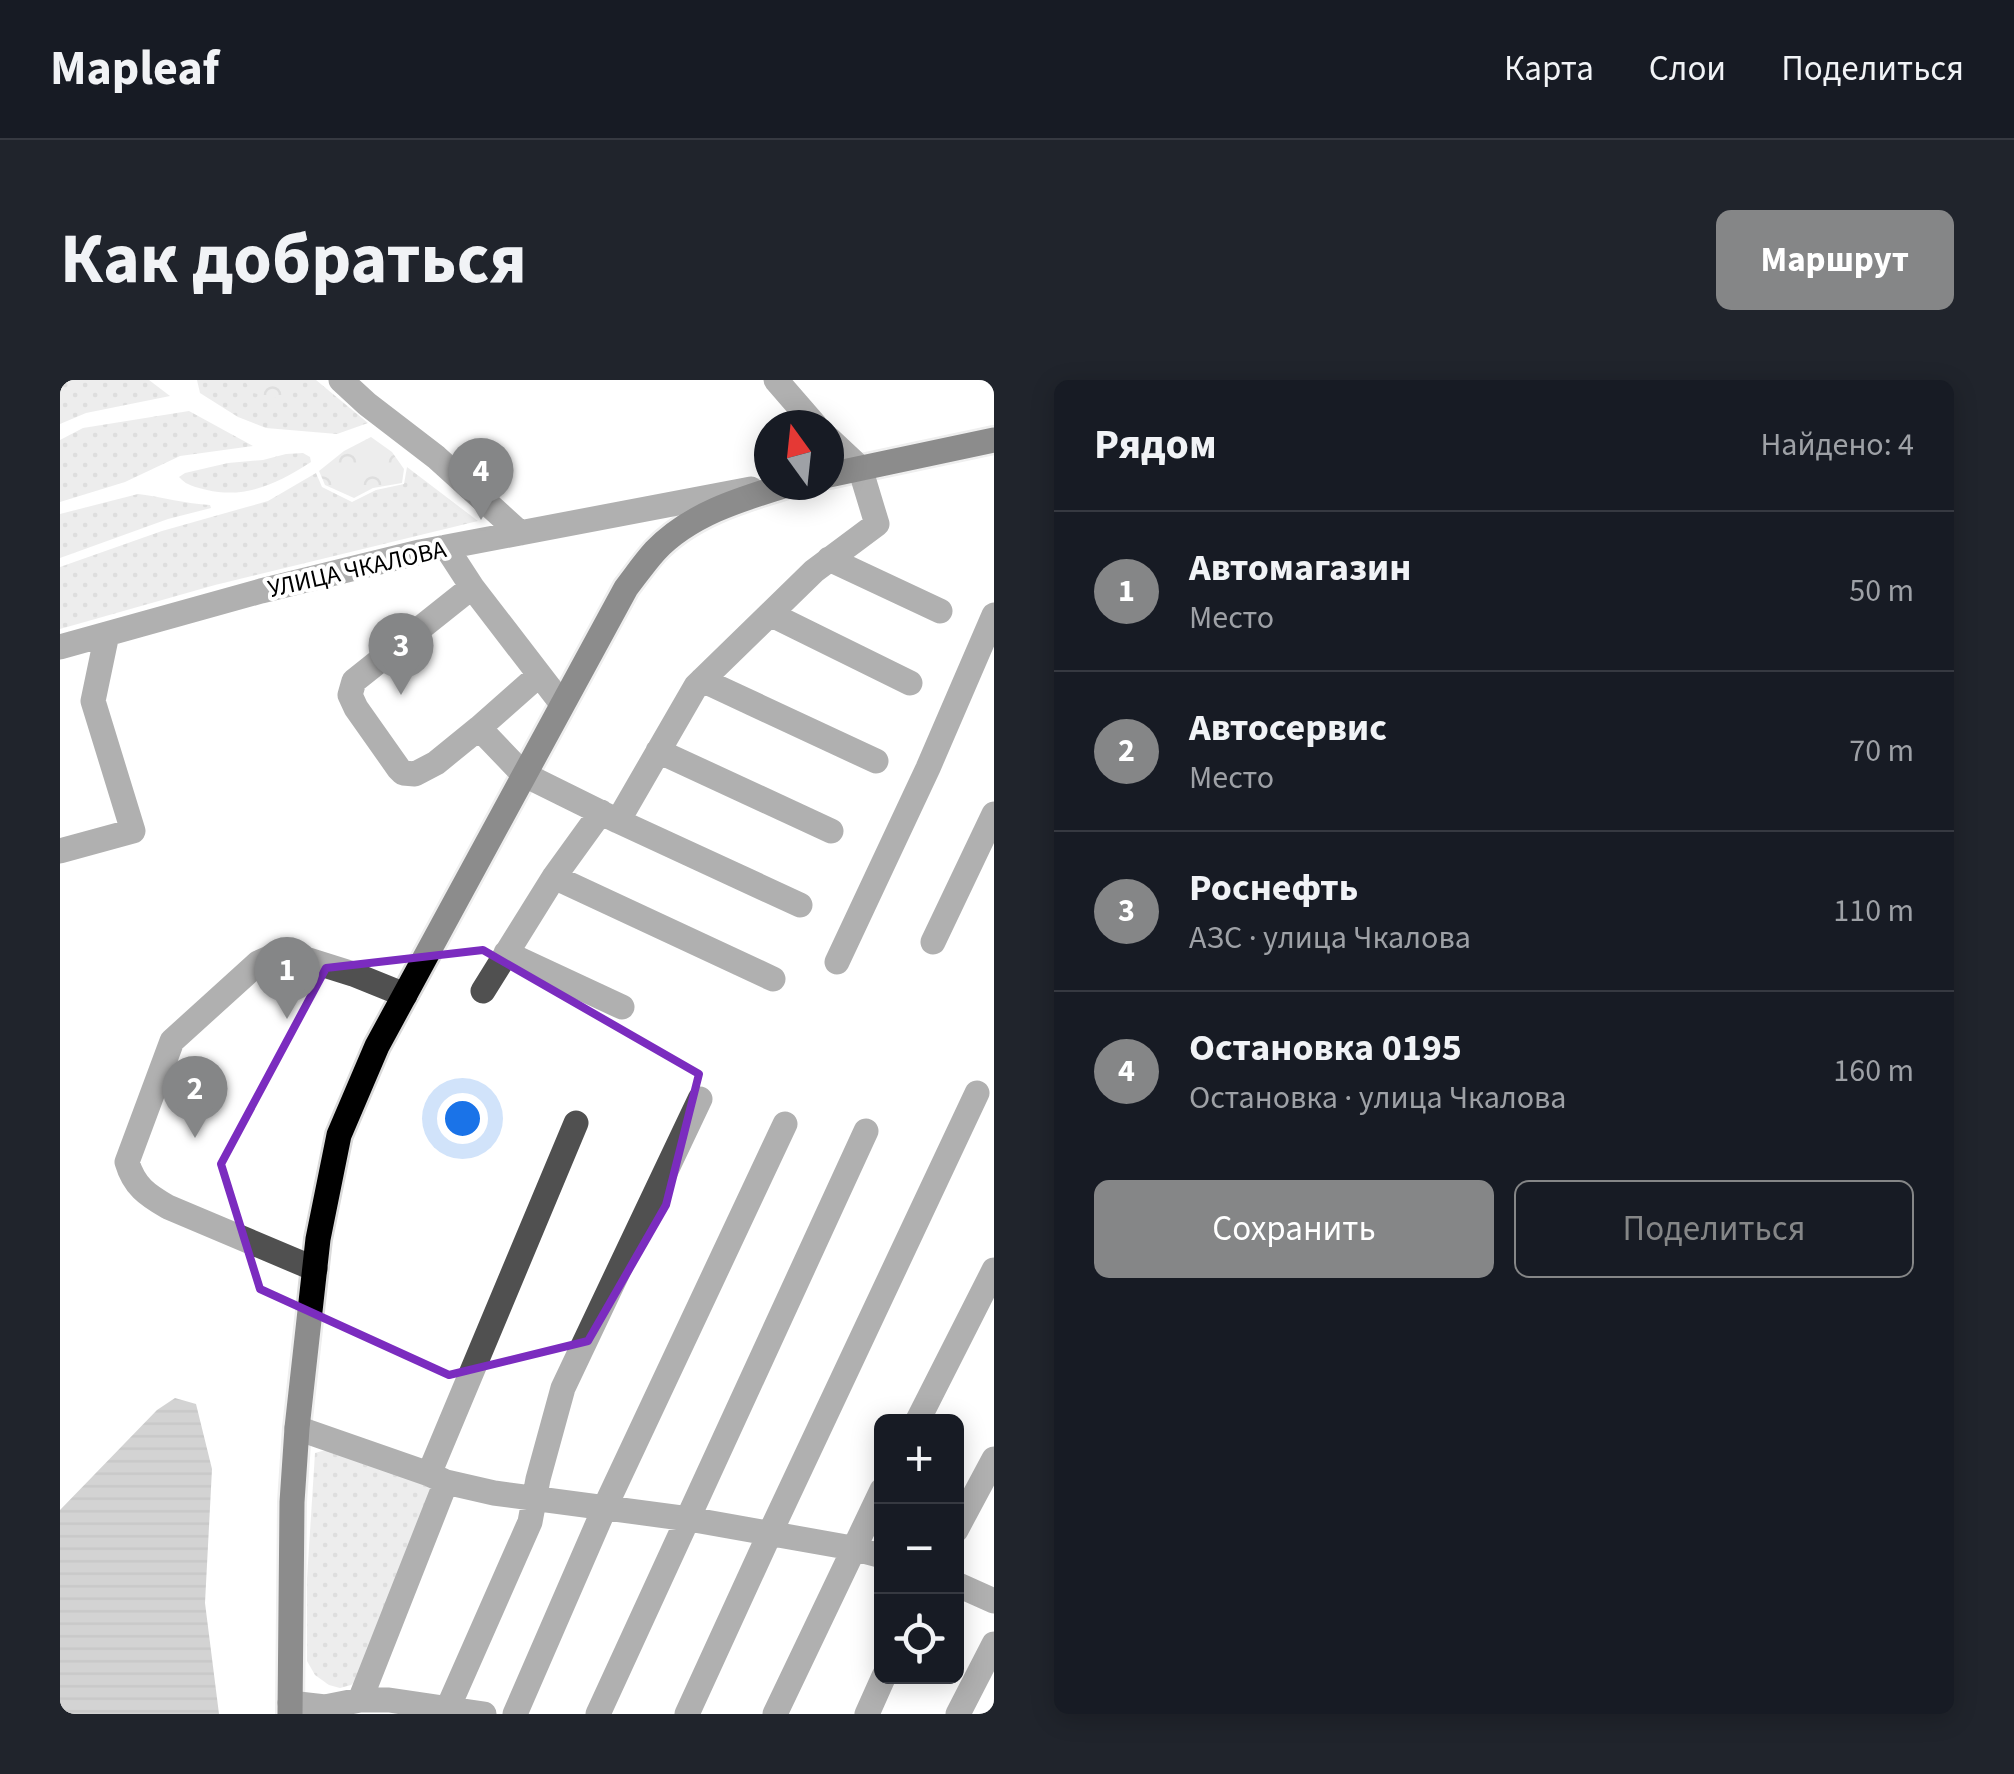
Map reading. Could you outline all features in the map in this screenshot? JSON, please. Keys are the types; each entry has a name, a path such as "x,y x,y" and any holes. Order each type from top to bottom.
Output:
{"main road":[{"path":"844,472 994,440"},
{"path":"290,1708 292,1502 297,1428 318,1239 339,1135 376,1046 626,588 658,548 686,526 754,495"}],"street":[{"path":"341,380 471,486 520,533"},
{"path":"776,380 803,410"},
{"path":"483,991 554,878 609,816 658,751 702,680 814,571 877,524 860,468 844,453"},
{"name":"УЛИЦА ЧКАЛОВА","path":"60,647 261,591 446,547 754,489"},
{"path":"446,547 562,704"},
{"path":"829,559 940,611"},
{"path":"472,587 354,682 350,695 398,769 408,774 428,768 540,675"},
{"path":"770,614 910,682"},
{"path":"838,962 994,615"},
{"path":"60,851 133,831 93,701 107,634"},
{"path":"702,680 876,761"},
{"path":"480,728 523,774 800,905"},
{"path":"658,751 831,831"},
{"path":"933,942 994,814"},
{"path":"554,878 773,979"},
{"path":"314,1269 147,1195 136,1185 127,1162 172,1042 258,963 284,952 405,995"},
{"path":"506,953 622,1007"},
{"path":"688,1714 977,1093"},
{"path":"447,1710 530,1522 563,1388 700,1099"},
{"path":"360,1700 438,1478 576,1122"},
{"path":"515,1714 605,1507 785,1124"},
{"path":"598,1714 866,1131"},
{"path":"921,1414 994,1270"},
{"path":"297,1428 438,1478 494,1492 690,1519 874,1554"},
{"path":"964,1515 994,1459"},
{"path":"774,1714 875,1504"},
{"path":"964,1588 994,1601"},
{"path":"958,1714 994,1644"},
{"path":"866,1714 880,1684"},
{"path":"290,1708 389,1700 484,1714"}],"highlighted area":[{"path":"483,950 699,1074 666,1205 588,1341 449,1375 260,1289 221,1164 326,968"}],"green space":[{"path":"60,380 149,380 170,396 86,413 60,424"},
{"path":"197,380 316,380 368,423 337,434 266,428 238,417 200,393"},
{"path":"244,380 295,380 284,399 253,393"},
{"path":"189,411 253,446 180,456 125,482 60,502 60,440 83,428"},
{"path":"371,437 392,452 404,469 402,483 373,488 354,498 325,485 319,471 344,451"},
{"path":"303,453 311,462 249,491 207,490 179,477 228,463"},
{"path":"407,467 478,521 215,585 60,629 60,567 162,531 268,501 316,473 322,487 352,502 376,490 404,484"},
{"path":"138,494 211,508 168,519 60,558 60,514"},
{"path":"322,1451 432,1486 361,1676 340,1688 315,1675 307,1661 307,1579 315,1453"}],"shaded area":[{"path":"175,1398 196,1404 212,1469 205,1603 219,1714 60,1714 60,1510 157,1410"}],"place":[{"name":"Остановка 0195","path":"481,520"},
{"name":"Роснефть","path":"401,695"},
{"name":"Автомагазин","path":"287,1019"},
{"name":"Автосервис","path":"195,1138"}]}
